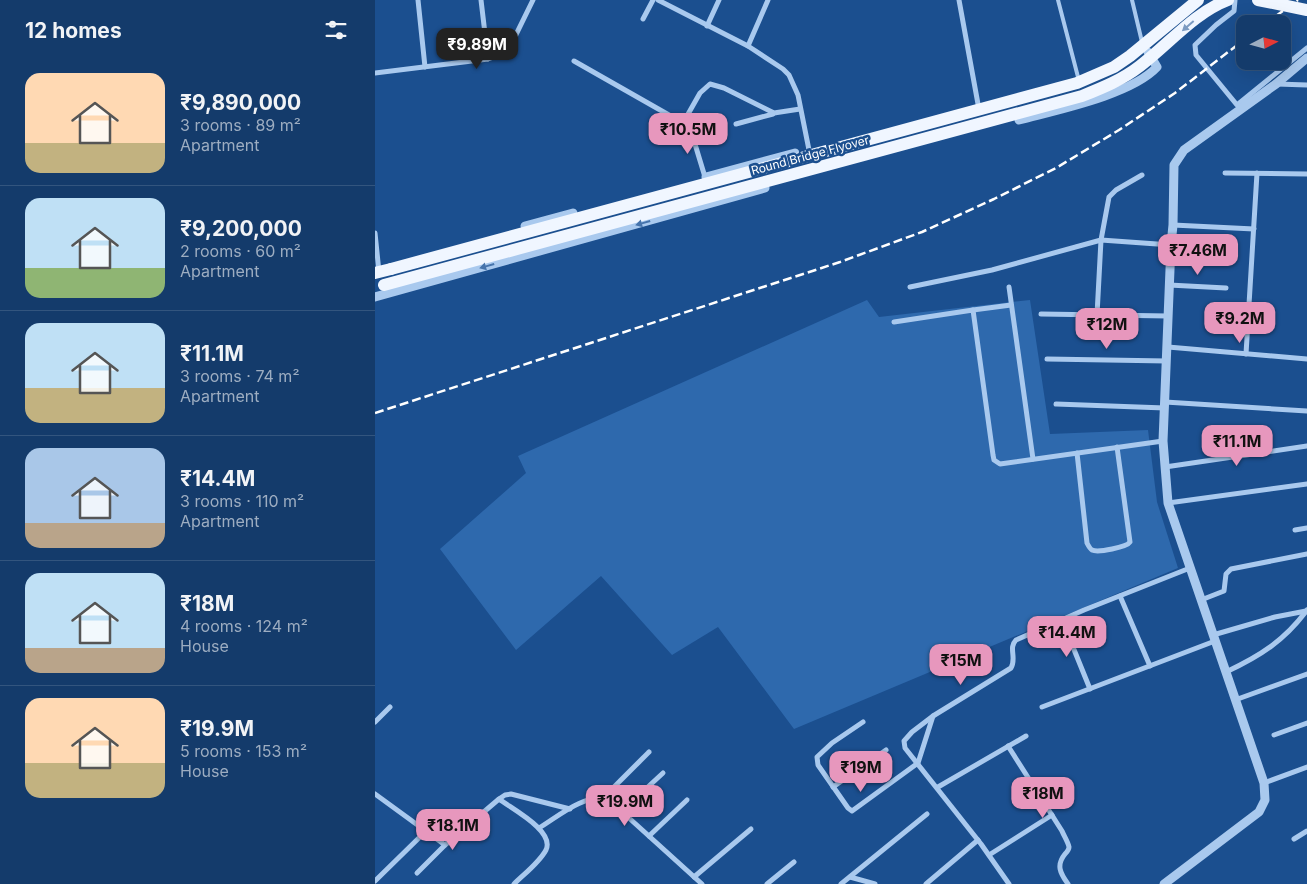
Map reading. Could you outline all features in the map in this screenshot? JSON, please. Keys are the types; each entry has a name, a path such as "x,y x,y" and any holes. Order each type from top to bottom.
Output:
{"main road":[{"name":"Round Bridge Flyover","path":"380,270 1077,83 1114,67 1198,0"},
{"name":"Round Bridge Flyover","path":"380,286 1081,96 1120,79 1138,68 1196,19 1215,5 1228,0"},
{"path":"1257,0 1307,10"}],"street":[{"path":"418,0 425,66"},
{"path":"481,0 488,58"},
{"path":"375,73 488,58 502,54 509,49 533,0"},
{"path":"643,19 653,0"},
{"path":"658,0 748,46 783,69 795,86 809,150"},
{"path":"707,26 719,0"},
{"path":"748,46 768,0"},
{"path":"959,0 978,104"},
{"path":"375,233 380,270 705,177 1078,77 1107,65 1142,42 1193,0"},
{"path":"1235,0 1234,11 1195,45 1196,55 1237,104 1307,48"},
{"path":"375,297 891,153 1086,102 1135,83 1151,74 1157,68 1142,42"},
{"path":"1166,884 1259,812 1265,800 1264,783 1168,503 1163,441 1174,165 1184,150 1276,84 1307,58"},
{"path":"574,61 688,126 705,177"},
{"path":"683,123 700,93 710,84 724,88 774,114"},
{"path":"1276,84 1307,85"},
{"path":"736,124 800,109"},
{"path":"1225,173 1307,174"},
{"path":"1245,354 1257,173"},
{"path":"1097,315 1101,240 1109,197 1116,190 1142,175"},
{"path":"1173,225 1254,229"},
{"path":"910,287 992,270 1101,240 1171,245"},
{"path":"1169,285 1226,288"},
{"path":"1009,287 1033,459"},
{"path":"894,322 1011,305"},
{"path":"973,310 994,460 999,464 1163,441"},
{"path":"1041,314 1168,316"},
{"path":"1168,347 1307,359"},
{"path":"1047,359 1167,362"},
{"path":"1056,404 1165,405 1307,411"},
{"path":"1165,467 1307,446"},
{"path":"1077,453 1087,543 1096,551 1126,547 1131,542 1117,447"},
{"path":"1168,503 1307,484"},
{"path":"1295,530 1307,528"},
{"path":"1201,600 1224,591 1226,574 1231,569 1307,554"},
{"path":"1009,884 938,787 905,748 904,741 933,716 1011,668 1014,661 1012,648 1016,640 1190,568"},
{"path":"1120,596 1150,666"},
{"path":"1042,707 1150,666 1214,638 1275,617 1307,610"},
{"path":"1226,672 1276,644 1307,610"},
{"path":"1062,620 1091,689"},
{"path":"1235,700 1307,674"},
{"path":"375,722 390,707"},
{"path":"863,722 832,743 817,757 818,765 833,787 848,808 854,810 918,763 933,716"},
{"path":"1274,735 1307,723"},
{"path":"938,787 1026,736"},
{"path":"1008,746 1052,815 1068,845 1067,852 1060,860 1059,865 1061,875 1067,884"},
{"path":"833,787 885,750"},
{"path":"603,798 649,752"},
{"path":"1264,783 1307,767"},
{"path":"622,811 663,773"},
{"path":"375,794 445,845"},
{"path":"417,873 445,845 505,795 511,794 570,809"},
{"path":"539,828 589,800 603,798 612,801 702,884"},
{"path":"499,799 539,828 547,838 548,843 543,855 514,884"},
{"path":"649,836 687,800"},
{"path":"841,884 927,814"},
{"path":"989,855 1052,815"},
{"path":"694,877 751,829"},
{"path":"375,881 426,831"},
{"path":"1294,839 1307,831"},
{"path":"926,884 978,840"},
{"path":"767,884 794,862"},
{"path":"850,877 875,884"}],"lane":[{"path":"1058,0 1078,77"},
{"path":"1132,0 1142,42"}],"shaded area":[{"path":"867,300 879,317 1030,300 1050,434 1148,430 1157,502 1178,568 794,729 718,627 672,655 601,576 516,650 440,549 526,473 518,456"}],"railway":[{"path":"1277,15 1298,0"},
{"path":"375,413 840,262 922,232 1056,168 1175,93 1236,46"}]}
